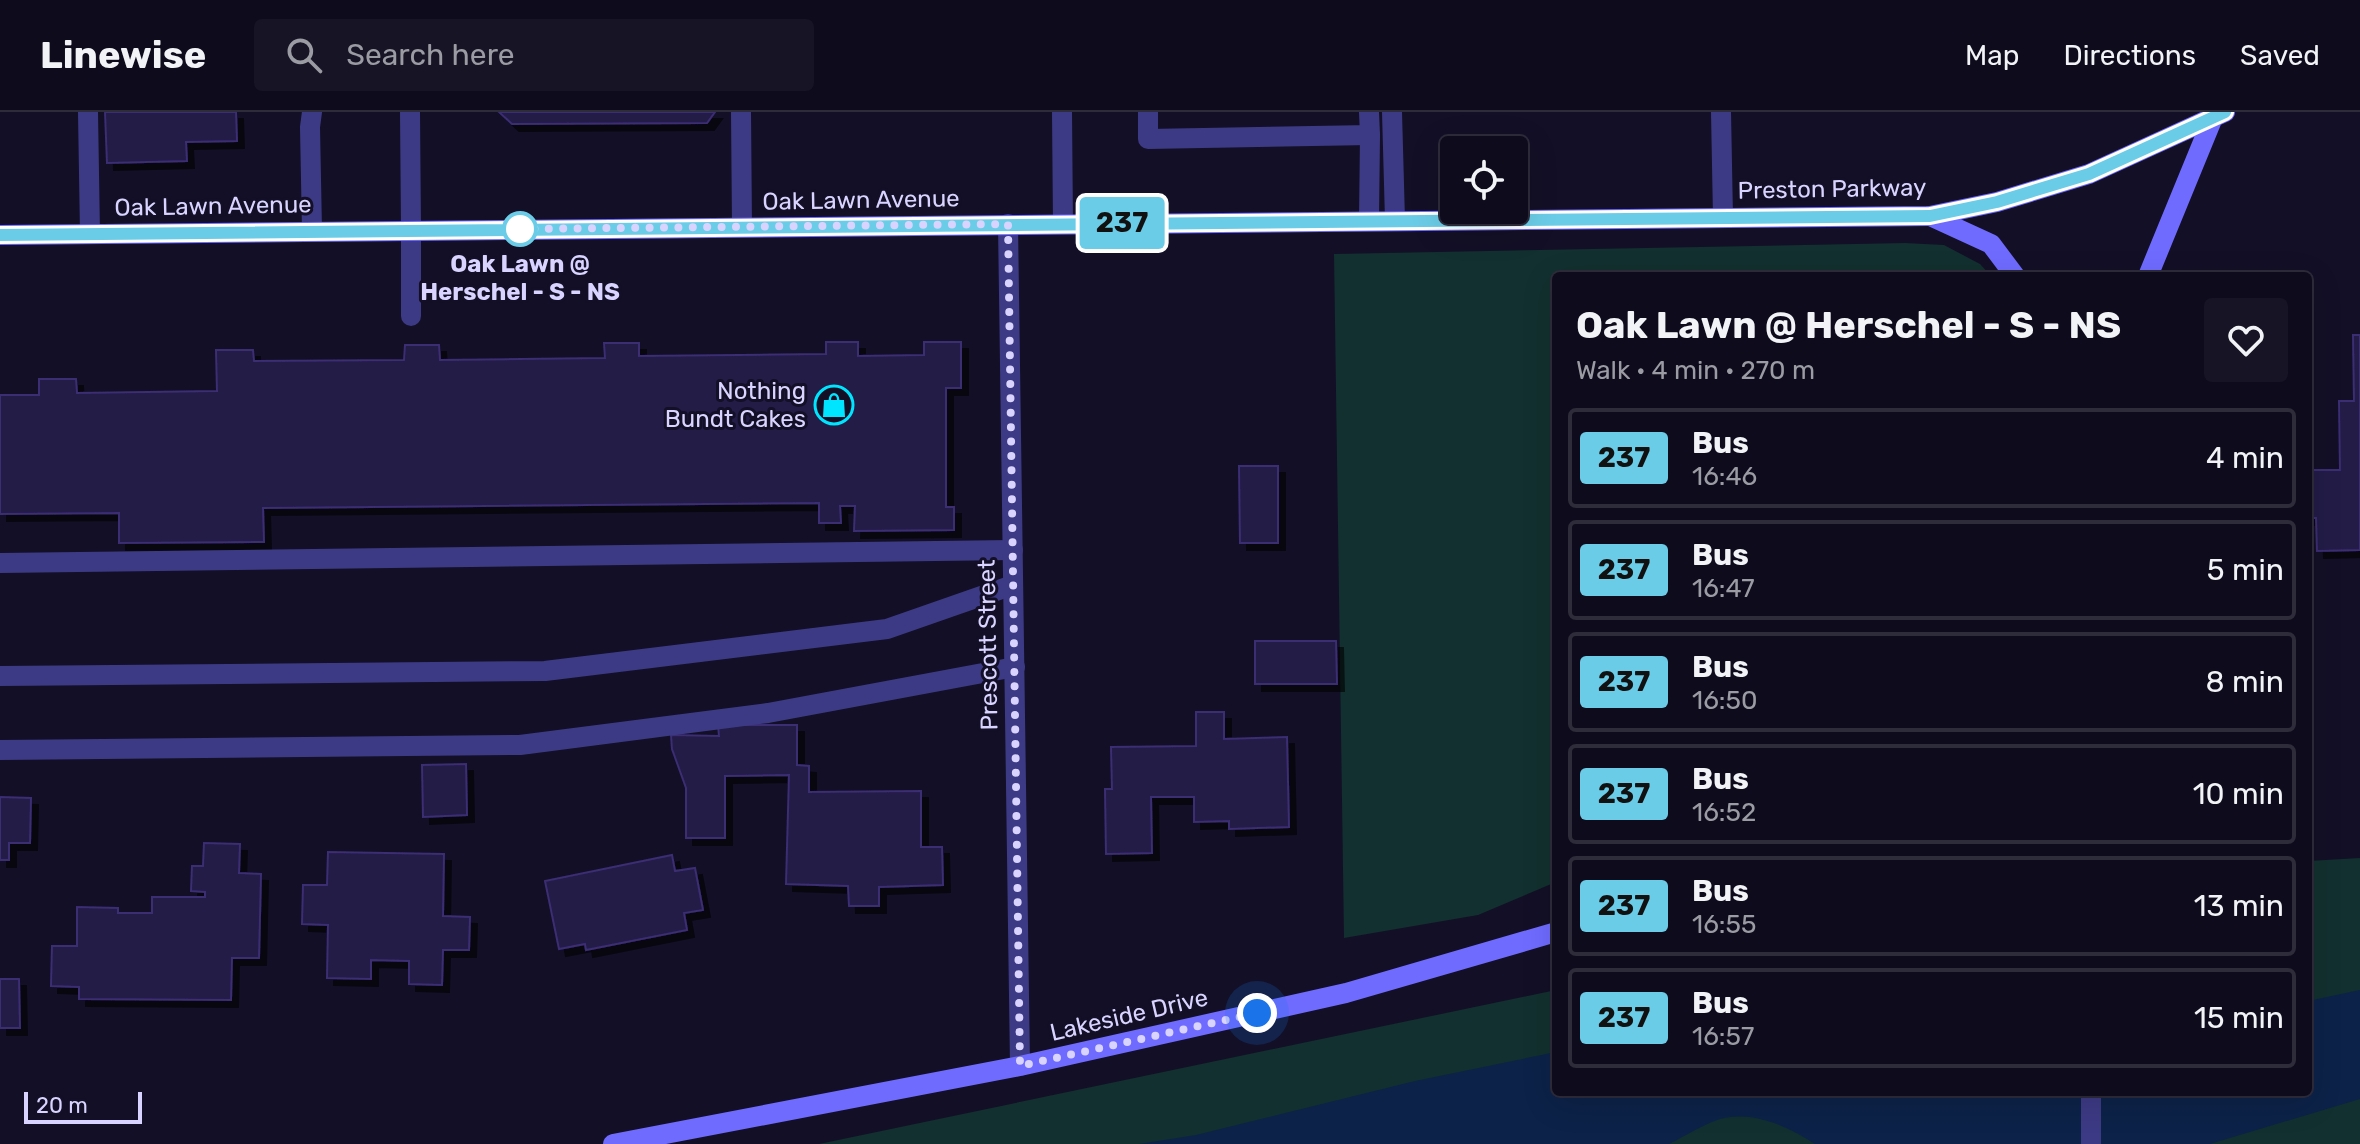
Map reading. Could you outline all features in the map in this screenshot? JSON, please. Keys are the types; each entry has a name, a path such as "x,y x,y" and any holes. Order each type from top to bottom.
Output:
{"main road":[{"name":"Preston Parkway","path":"1723,217 1930,216 1997,202 2089,174 2218,115"},
{"path":"2150,272 2218,115"},
{"path":"1930,216 1991,244 2012,272"},
{"name":"Oak Lawn Avenue","path":"0,235 1723,217"},
{"name":"Lakeside Drive","path":"613,1144 1020,1066 1346,993 1552,933"}],"street":[{"path":"88,112 90,234"},
{"path":"312,112 312,231"},
{"path":"410,112 411,316"},
{"path":"741,112 742,227"},
{"path":"1062,112 1063,224"},
{"path":"1148,112 1148,139 1370,135"},
{"path":"1369,112 1369,220"},
{"path":"1392,112 1395,220"},
{"path":"1721,112 1723,217"},
{"name":"Prescott Street","path":"1008,224 1020,1066"},
{"path":"0,563 1013,550"},
{"path":"0,676 545,671 887,629 1013,585"},
{"path":"0,750 520,745 768,713 1015,667"},
{"path":"2091,1096 2091,1144"}],"green space":[{"path":"1905,243 1944,245 1980,264 1987,272 1552,272 1552,884 1478,915 1344,938 1334,254"},
{"path":"2360,858 2360,1144 2120,1144 2294,1096 2312,1096 2312,861"},
{"path":"1552,991 1552,1096 1595,1096 2064,1144 819,1144"}],"water":[{"path":"2360,990 2360,1099 2210,1144 1815,1144 1769,1121 1732,1117 1700,1127 1669,1144 1139,1144 1196,1135 1415,1081 1552,1053 1552,1096 2312,1096 2312,1000"}],"building":[{"path":"105,112 236,112 237,141 186,142 187,161 107,163"},
{"path":"499,112 715,112 707,123 512,124"},
{"path":"2353,335 2360,335 2360,550 2317,551 2316,518 2312,518 2312,470 2340,470 2339,401 2354,401"},
{"path":"826,342 858,342 858,356 924,355 924,342 961,342 961,388 946,388 946,507 954,507 954,530 854,531 855,506 840,506 841,523 819,523 819,503 263,508 264,542 119,543 119,513 0,514 0,395 39,395 39,379 76,379 77,393 217,391 216,350 253,350 254,361 404,360 405,345 439,345 440,360 605,358 604,343 639,343 639,356 826,354"},
{"path":"1239,466 1278,466 1278,543 1240,543"},
{"path":"1255,641 1336,641 1337,684 1255,684"},
{"path":"1196,712 1224,712 1224,739 1287,737 1289,827 1229,829 1229,821 1194,822 1194,797 1151,797 1152,853 1106,854 1105,789 1112,789 1111,747 1196,746"},
{"path":"718,725 797,725 797,765 809,766 809,792 921,791 921,847 942,847 943,885 879,887 879,906 849,906 848,886 786,884 789,775 725,776 725,838 686,838 686,788 672,749 671,735 719,736"},
{"path":"466,764 467,815 423,817 422,765"},
{"path":"0,797 31,798 30,843 9,843 9,860 0,860"},
{"path":"204,843 240,844 239,873 261,874 259,958 232,958 231,1000 79,999 79,987 51,986 52,946 77,946 77,907 118,908 118,913 152,913 152,897 205,897 205,892 191,891 192,866 203,866"},
{"path":"328,852 444,854 443,916 470,917 469,950 443,950 442,985 409,984 409,961 371,960 371,979 327,978 328,925 302,924 303,885 327,885"},
{"path":"672,855 675,871 695,868 703,910 684,913 687,930 586,950 585,944 559,949 545,881"},
{"path":"0,979 19,979 20,1028 0,1028"}],"bus line":[{"name":"237","path":"0,235 1930,216 1997,202 2089,174 2225,112"}],"place":[{"name":"Oak Lawn @ Herschel - S - NS","path":"520,229"},
{"name":"Nothing Bundt Cakes","path":"834,405"}],"route":[{"path":"520,229 1008,224 1020,1066 1257,1013"}]}
